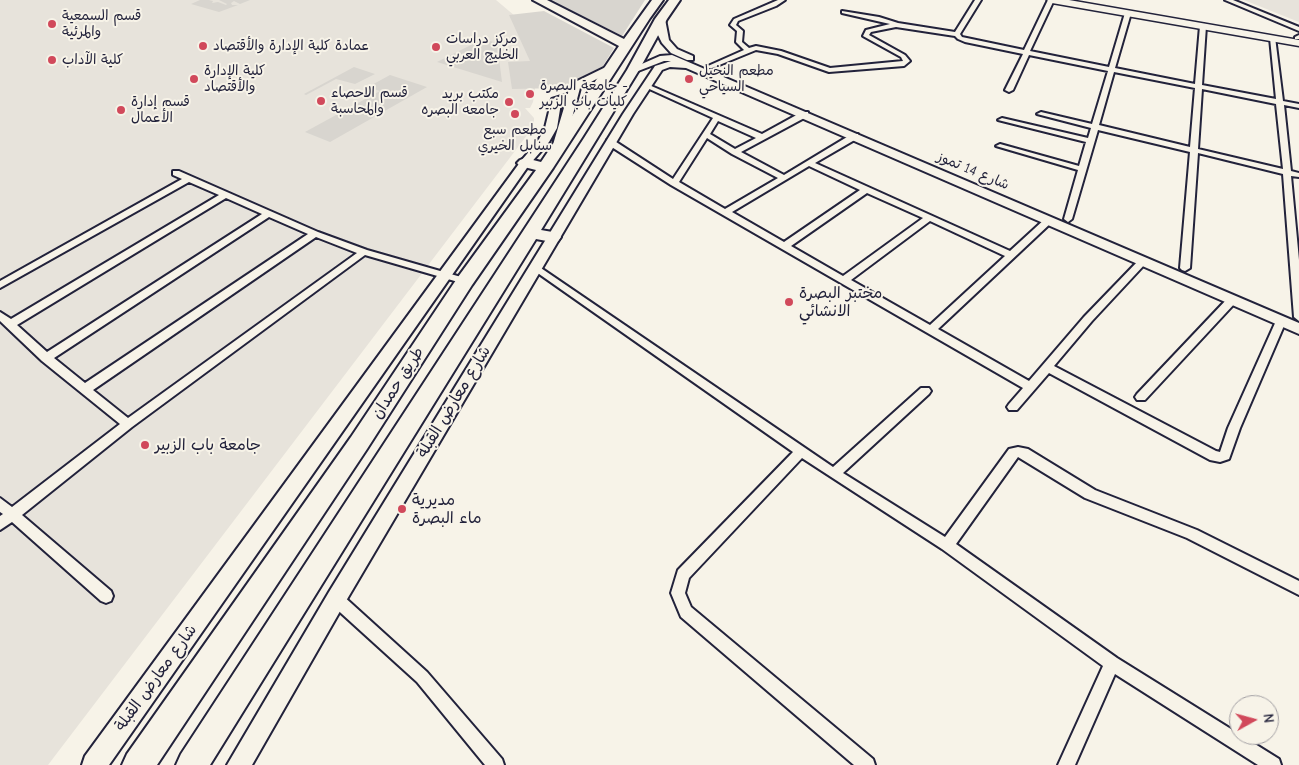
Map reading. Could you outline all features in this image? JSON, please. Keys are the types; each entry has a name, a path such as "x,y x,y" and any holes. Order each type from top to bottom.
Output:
{"highway":[{"path":"538,0 627,45"},
{"name":"طريق حمدان","path":"138,765 359,442 455,278 545,168 627,45 663,7"},
{"name":"طريق حمدان","path":"192,765 531,233 618,112 633,70 663,7"},
{"path":"524,163 545,168"},
{"path":"531,233 552,238"},
{"path":"359,442 392,450"}],"main road":[{"path":"1051,0 1273,38 1299,37"},
{"path":"1077,0 1299,37"},
{"name":"شارع 14 تموز","path":"663,7 662,32 665,41 675,55 689,65 1299,328"},
{"path":"633,70 675,55"},
{"name":"شارع 14 تموز","path":"675,55 710,67 1299,317"},
{"name":"شارع معارض القبلة","path":"240,765 336,599 610,142 618,112 647,86 658,68 663,65 689,65"},
{"path":"558,148 575,86 612,68"},
{"name":"شارع معارض القبلة","path":"94,765 455,278 524,163 543,142 551,128 556,101 572,96"}],"street":[{"path":"748,50 739,42 740,31 733,25 736,20 774,6 782,0"},
{"path":"957,34 978,0"},
{"path":"1009,90 1051,0"},
{"path":"1228,0 1299,37"},
{"path":"844,12 879,19 896,25 957,34 960,38 967,41 1299,106"},
{"path":"1068,218 1128,13"},
{"path":"710,67 756,48 779,52 829,70 904,64 907,61 903,56 866,36 868,31 896,25"},
{"path":"1185,268 1203,26"},
{"path":"1273,38 1287,172 1299,317"},
{"path":"647,86 761,137"},
{"path":"735,152 805,114"},
{"path":"1041,114 1299,174"},
{"path":"674,183 717,117"},
{"path":"1002,120 1091,142"},
{"path":"705,134 784,178"},
{"path":"726,212 855,136"},
{"path":"610,142 674,183 1030,387"},
{"path":"1000,146 1082,169"},
{"path":"809,163 1012,255"},
{"path":"176,173 315,234 364,252 455,278"},
{"path":"0,285 188,179"},
{"path":"785,246 867,189"},
{"path":"10,324 225,195"},
{"path":"46,358 268,214"},
{"path":"844,280 930,217"},
{"path":"931,330 1049,220"},
{"path":"84,390 315,234"},
{"path":"0,524 128,424 364,252"},
{"path":"1012,407 1088,319 1143,261"},
{"path":"535,267 834,474 947,545 1112,663 1273,765"},
{"path":"1141,397 1232,300"},
{"path":"0,315 46,358 128,424"},
{"path":"1047,367 1214,456 1220,457 1225,455 1234,428 1281,321"},
{"path":"834,474 925,391"},
{"path":"801,451 683,575 678,593 686,612 867,765"},
{"path":"947,545 1013,453 1018,452 1024,453 1090,494 1192,534 1299,588"},
{"path":"0,504 106,596"},
{"path":"336,599 422,677 496,765"},
{"path":"1066,765 1112,663"}],"shaded area":[{"name":"جامعة باب الزبير","path":"0,0 496,0 515,16 537,75 533,102 530,108 525,108 534,118 534,126 48,765 0,765"},
{"path":"200,0 209,0 213,1 212,3 218,2 226,5 219,0 250,0 240,4 234,1 231,3 232,5 238,5 219,12 191,4"},
{"path":"551,0 645,0 622,36"},
{"path":"1244,0 1299,0 1299,22"},
{"path":"544,11 614,48 601,69 561,88 512,89 508,62 530,61 509,15"},
{"path":"483,39 497,43 502,82 437,62"},
{"path":"354,67 375,74 355,84 336,79 306,95 304,94"},
{"path":"390,75 427,87 330,142 305,132 380,91 368,87"}],"place":[{"name":"قسم السمعية والمرئية","path":"52,24"},
{"name":"عمادة كلية الإدارة والأقتصاد","path":"203,46"},
{"name":"مركز دراسات الخليج العربي","path":"436,47"},
{"name":"كلية الآداب","path":"52,60"},
{"name":"كلية الإدارة والأقتصاد","path":"194,79"},
{"name":"مطعم النخيل السياحي","path":"689,79"},
{"name":"جامعة البصرة - كليات باب الزبير","path":"530,94"},
{"name":"قسم الاحصاء والمحاسبة","path":"321,101"},
{"name":"مكتب بريد جامعه البصره","path":"509,102"},
{"name":"قسم إدارة الأعمال","path":"121,110"},
{"name":"مطعم سبع سنابل الخيري","path":"515,114"},
{"name":"مختبر البصرة الانشائي","path":"789,302"},
{"name":"جامعة باب الزبير","path":"145,445"},
{"name":"مديرية ماء البصرة","path":"402,509"}]}
